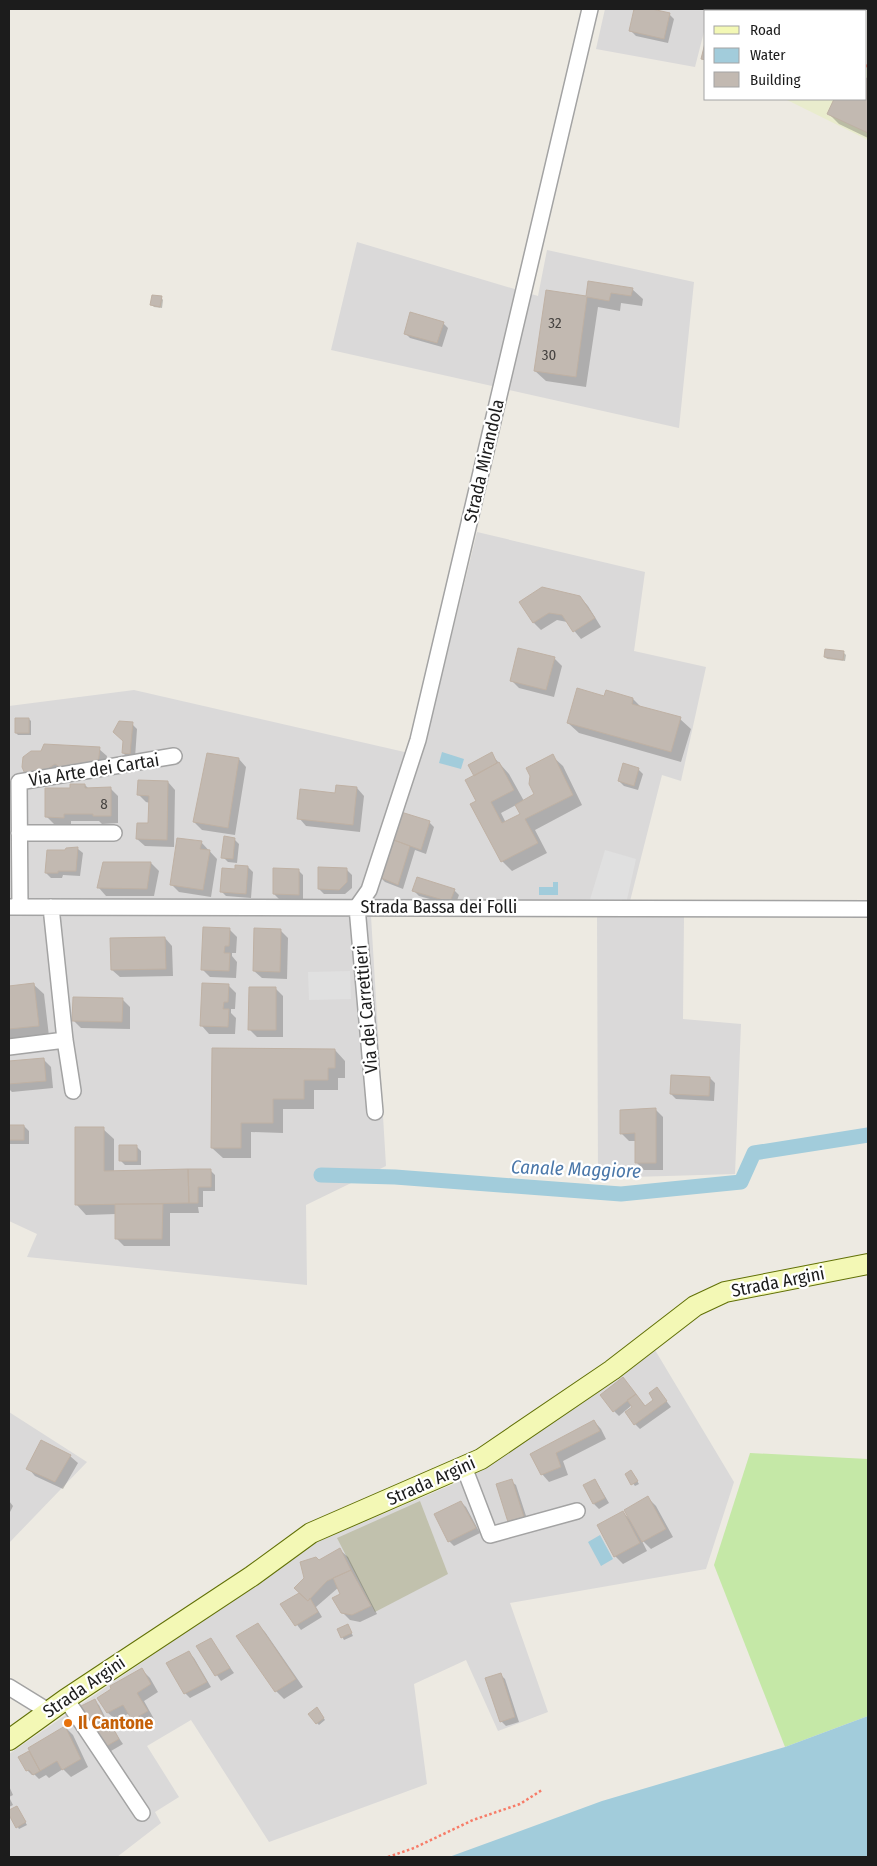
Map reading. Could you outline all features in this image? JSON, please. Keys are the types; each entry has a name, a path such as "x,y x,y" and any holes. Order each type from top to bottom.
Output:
{"main road":[{"name":"Strada Argini","path":"9,1740 66,1699 252,1576 311,1533 481,1459 612,1370 695,1306 725,1292 868,1264"}],"street":[{"name":"Strada Mirandola","path":"357,907 368,890 418,740 590,9"},
{"name":"Via Arte dei Cartai","path":"14,907 19,833 19,782 174,756"},
{"path":"19,833 114,833"},
{"name":"Strada Bassa dei Folli","path":"14,907 868,909"},
{"path":"51,907 73,1091"},
{"name":"Via dei Carrettieri","path":"357,907 375,1112"},
{"path":"9,1047 66,1040"},
{"path":"464,1467 490,1535 577,1511"},
{"path":"9,1686 48,1712"},
{"path":"66,1699 142,1813"}],"path":[{"path":"388,1857 414,1848 473,1820 520,1804 542,1790"}],"shaded area":[{"path":"605,9 709,9 704,10 704,32 695,67 596,49"},
{"path":"867,64 868,140 787,100 867,100"},
{"path":"357,242 538,296 547,250 694,282 679,428 331,350"},
{"path":"477,532 645,572 634,651 706,667 681,781 662,775 627,913 684,917 683,1019 741,1024 735,1174 598,1178 597,915 371,916 386,1166 306,1205 307,1285 27,1257 37,1234 9,1221 9,706 134,690 422,756"},
{"path":"605,850 636,859 626,904 589,903"},
{"path":"350,971 351,999 309,1000 308,972"},
{"path":"652,1345 734,1482 706,1569 510,1603 548,1712 498,1731 466,1660 414,1684 427,1784 269,1842 191,1720 147,1746 179,1797 155,1812 161,1823 117,1857 9,1857 9,1754 315,1543 470,1477"},
{"path":"9,1412 87,1462 9,1543"},
{"path":"420,1501 448,1574 375,1612 337,1538"}],"green space":[{"path":"750,1453 868,1459 868,1716 785,1747 714,1565"}],"water":[{"path":"442,752 464,759 461,769 439,763"},
{"path":"553,882 558,882 558,895 539,895 539,887 553,887"},
{"path":"600,1535 613,1559 601,1566 588,1542"},
{"path":"868,1716 868,1857 449,1857 602,1801 785,1747"}],"building":[{"path":"634,9 652,9 670,13 664,39 629,31"},
{"path":"704,47 704,60 701,59"},
{"path":"868,79 868,133 827,114 834,100 867,100"},
{"path":"588,281 633,288 631,296 611,293 609,301 587,297 576,377 534,371 546,290 586,296"},
{"path":"152,295 162,296 160,307 150,305"},
{"path":"410,312 444,322 437,343 404,334"},
{"path":"542,587 580,596 595,618 573,632 562,615 549,613 533,623 519,602"},
{"path":"518,648 555,657 546,690 510,681"},
{"path":"825,649 844,651 843,660 824,657"},
{"path":"577,688 604,696 606,690 633,698 632,704 681,717 671,752 567,723"},
{"path":"15,718 29,718 29,733 15,733"},
{"path":"119,721 133,722 130,754 122,753 123,741 113,732"},
{"path":"44,744 100,747 98,766 64,770 55,764 47,772 25,774 22,767 23,757 31,751 41,751"},
{"path":"492,752 497,763 474,776 468,765"},
{"path":"207,753 239,758 228,828 193,822"},
{"path":"553,754 573,795 525,819 538,843 501,862 470,804 476,801 465,780 499,762 514,790 491,802 502,823 520,814 515,805 534,794 529,784 530,776 526,768"},
{"path":"623,763 639,768 634,786 618,781"},
{"path":"138,780 168,781 167,840 136,839 137,823 148,823 149,796 137,795"},
{"path":"70,784 85,784 85,788 111,787 111,816 64,814 64,818 45,817 45,788 70,788"},
{"path":"336,785 357,787 353,825 297,819 300,789 335,793"},
{"path":"401,812 430,821 421,850 391,839"},
{"path":"224,836 235,838 233,859 221,858"},
{"path":"177,838 202,841 200,849 210,850 203,890 170,885"},
{"path":"391,839 410,846 398,885 379,877"},
{"path":"78,847 76,871 45,873 47,850 65,850 66,848"},
{"path":"103,862 151,862 147,889 97,888"},
{"path":"235,865 248,866 246,894 220,892 222,868 235,869"},
{"path":"318,867 347,868 347,882 339,890 318,889"},
{"path":"273,868 299,869 299,895 273,894"},
{"path":"417,877 455,889 450,902 412,891"},
{"path":"203,927 230,928 229,946 225,946 224,953 230,953 229,971 201,970"},
{"path":"254,928 281,929 280,972 253,971"},
{"path":"165,937 166,969 111,970 110,938"},
{"path":"34,983 39,1026 9,1029 9,986"},
{"path":"202,983 229,984 228,1002 224,1002 223,1009 229,1009 228,1027 200,1026"},
{"path":"249,987 276,987 276,1030 248,1030"},
{"path":"73,997 123,998 122,1022 72,1021"},
{"path":"212,1048 335,1049 335,1068 328,1068 328,1080 304,1080 304,1099 273,1099 273,1123 241,1123 241,1148 211,1148"},
{"path":"44,1058 46,1081 9,1084 9,1061"},
{"path":"671,1075 710,1077 709,1096 670,1094"},
{"path":"656,1108 656,1163 635,1163 635,1133 620,1134 620,1110"},
{"path":"9,1125 24,1125 24,1140 9,1140"},
{"path":"75,1127 104,1127 104,1171 188,1169 189,1203 75,1205"},
{"path":"119,1145 137,1145 137,1161 119,1161"},
{"path":"188,1169 211,1169 211,1187 198,1187 198,1203 189,1203"},
{"path":"115,1204 163,1204 162,1239 115,1239"},
{"path":"623,1377 636,1394 613,1412 600,1395"},
{"path":"657,1387 667,1401 634,1425 625,1412 632,1407 627,1400 636,1394 645,1406 653,1400 649,1393"},
{"path":"594,1420 600,1431 556,1453 561,1467 541,1475 530,1454"},
{"path":"41,1440 71,1455 55,1482 26,1469"},
{"path":"631,1470 638,1481 631,1485 625,1474"},
{"path":"512,1479 524,1517 508,1522 496,1484"},
{"path":"595,1479 605,1498 593,1504 583,1485"},
{"path":"648,1496 666,1529 642,1542 624,1510"},
{"path":"461,1501 476,1528 448,1542 434,1514"},
{"path":"623,1511 640,1543 614,1557 597,1525"},
{"path":"340,1548 351,1570 327,1581 308,1601 294,1588 304,1578 300,1562 316,1557 319,1560"},
{"path":"351,1570 371,1606 352,1615 341,1613 332,1598 340,1594 333,1578"},
{"path":"299,1593 308,1601 310,1598 318,1612 295,1626 280,1604"},
{"path":"258,1623 296,1679 275,1692 236,1636"},
{"path":"348,1624 352,1633 341,1638 337,1629"},
{"path":"211,1638 230,1668 215,1676 196,1646"},
{"path":"189,1651 207,1682 184,1694 166,1663"},
{"path":"142,1668 151,1684 137,1693 148,1711 132,1720 123,1705 107,1713 97,1698 111,1689 110,1686"},
{"path":"501,1673 515,1717 500,1722 485,1678"},
{"path":"95,1699 104,1718 92,1725 81,1706"},
{"path":"317,1707 324,1718 316,1724 308,1714"},
{"path":"111,1724 119,1739 105,1747 97,1732"},
{"path":"65,1726 81,1759 62,1770 57,1761 40,1771 28,1748"},
{"path":"29,1751 40,1771 33,1775 29,1770 26,1771 18,1757"},
{"path":"17,1806 26,1822 16,1828 9,1815 9,1810"}],"waterway":[{"name":"Canale Maggiore","path":"321,1175 395,1177 621,1194 741,1182 754,1153 868,1135"}],"place":[{"name":"Il Cantone","path":"68,1723"}]}
